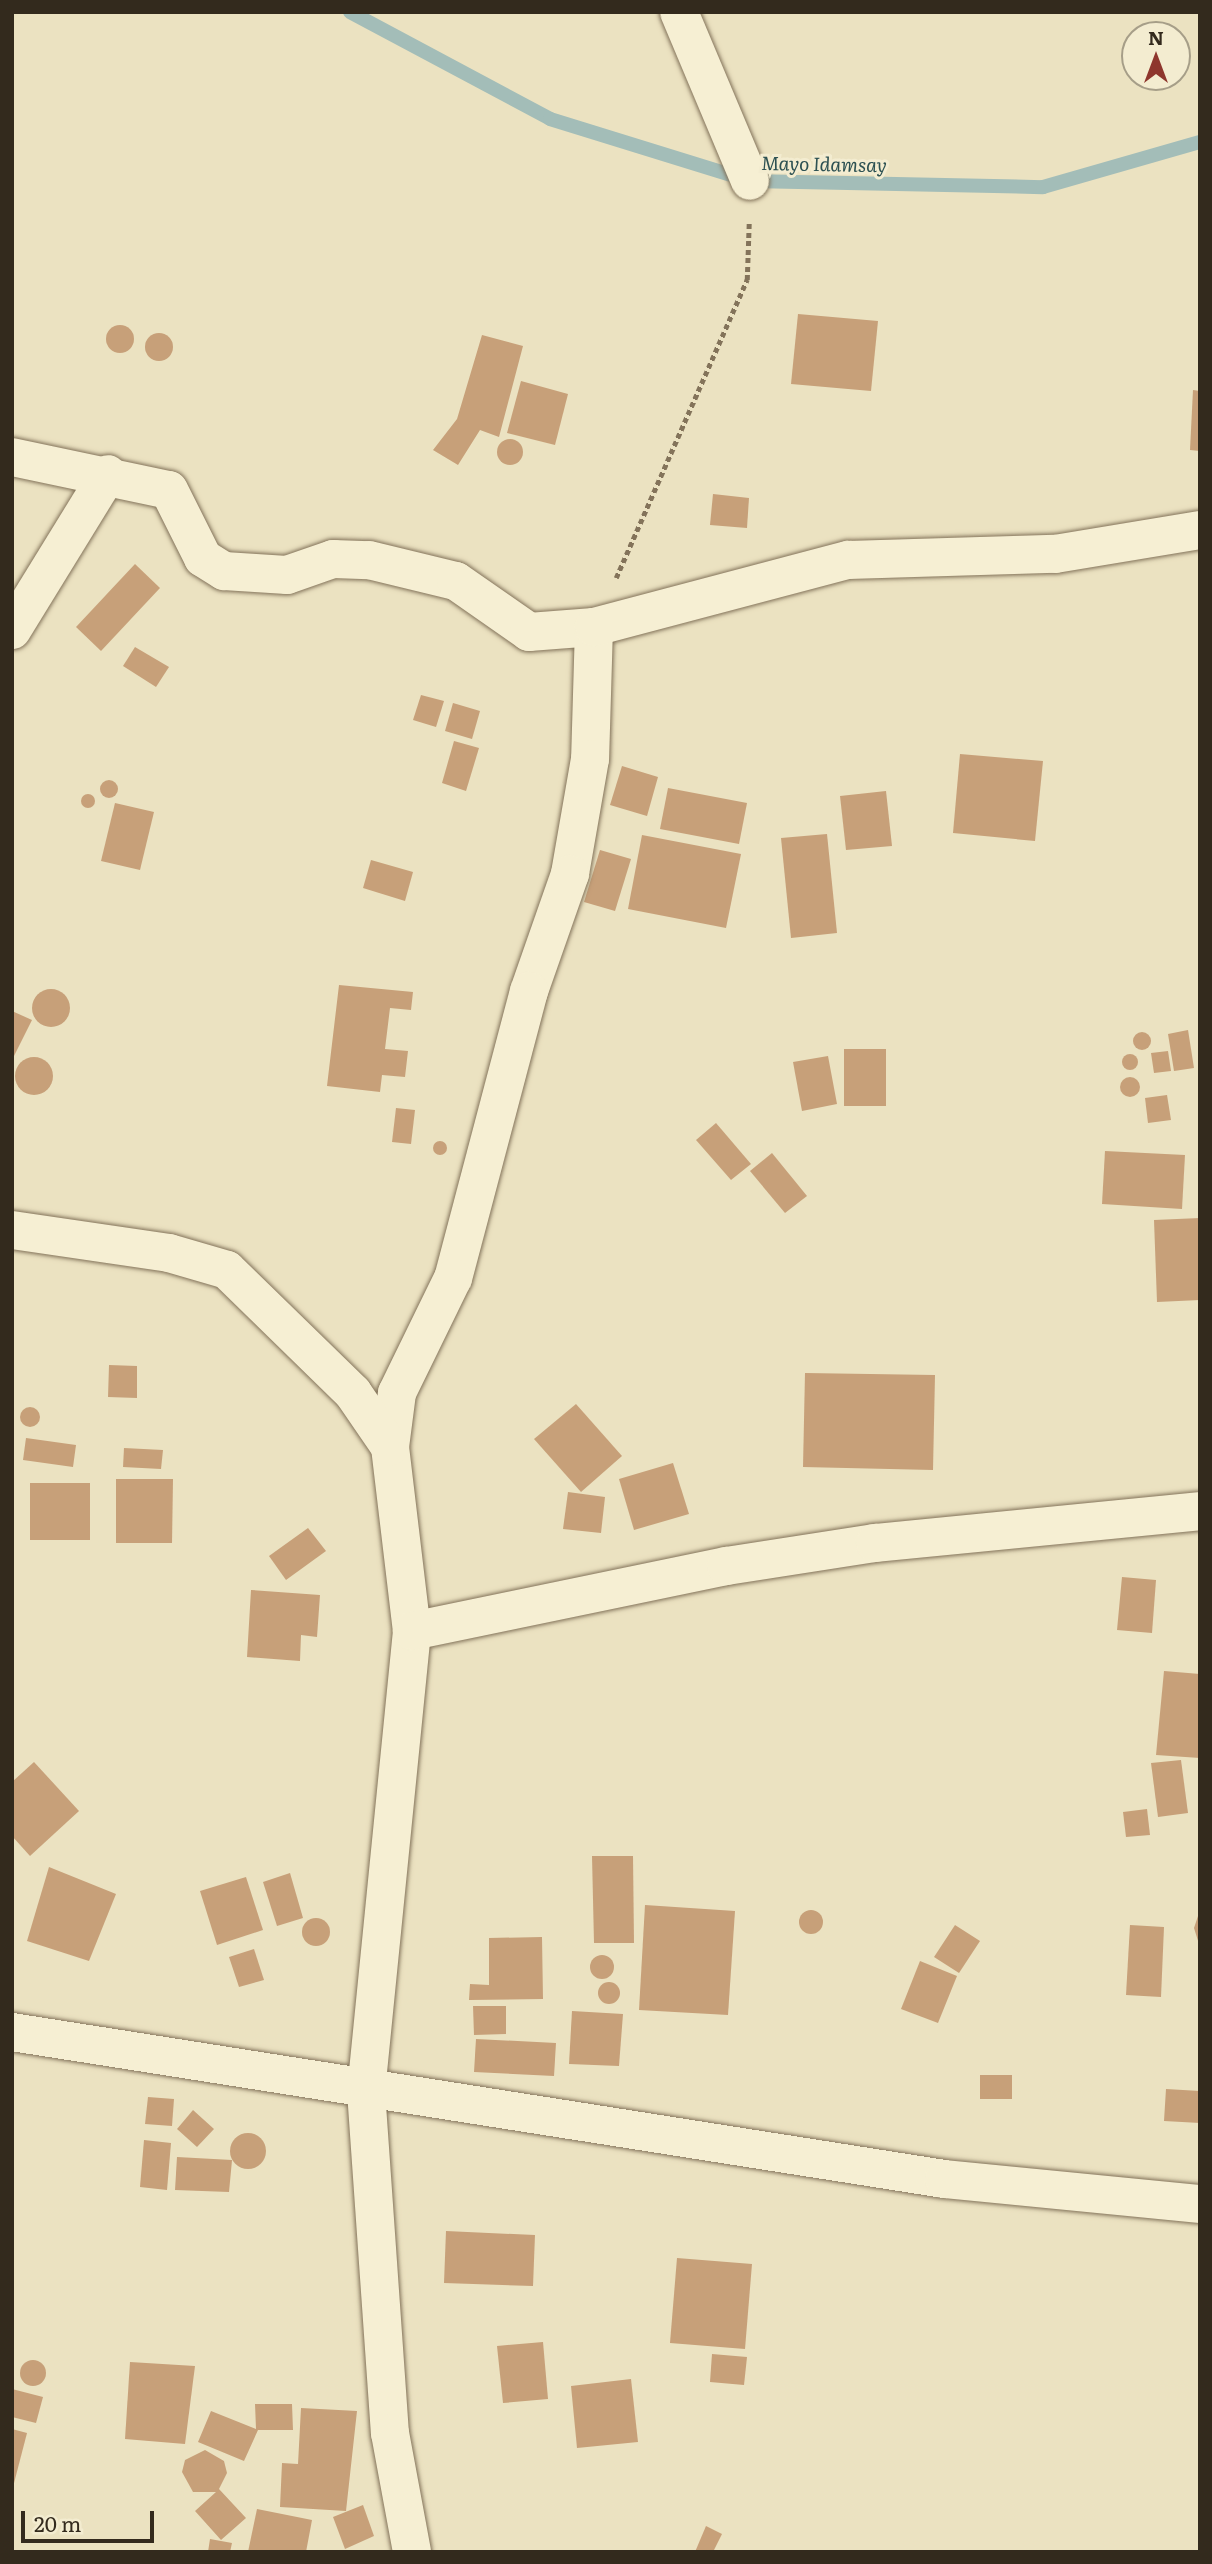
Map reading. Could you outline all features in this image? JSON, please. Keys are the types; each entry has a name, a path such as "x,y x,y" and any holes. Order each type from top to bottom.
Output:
{"street":[{"path":"679,12 750,181"},
{"path":"12,457 108,474 169,490 203,558 224,571 287,575 333,559 369,560 456,581 529,632 594,627 848,560 1055,554 1200,530"},
{"path":"12,630 108,474"},
{"path":"412,2552 390,2433 366,2091 412,1631 390,1447 397,1393 453,1278 528,991 570,874 590,759 594,627"},
{"path":"12,1230 169,1253 227,1270 353,1393 390,1447"},
{"path":"412,1631 726,1566 875,1543 1200,1511"},
{"path":"12,2032 366,2091 944,2179 1200,2204"}],"path":[{"path":"594,627 747,280 750,181"}],"building":[{"path":"798,314 878,321 871,391 791,384"},
{"path":"120,325 130,329 134,339 130,349 120,353 110,349 106,339 110,329"},
{"path":"159,333 169,337 173,347 169,357 159,361 149,357 145,347 149,337"},
{"path":"482,335 523,346 499,437 480,430 458,465 433,450 457,419"},
{"path":"521,381 568,394 555,445 507,433"},
{"path":"1193,390 1200,391 1200,451 1190,450"},
{"path":"510,439 519,443 523,452 519,461 510,465 501,461 497,452 501,443"},
{"path":"713,494 749,498 747,528 710,525"},
{"path":"135,564 160,588 101,651 76,627"},
{"path":"135,647 169,667 156,687 123,666"},
{"path":"421,695 444,701 436,727 413,720"},
{"path":"453,703 480,711 472,739 445,731"},
{"path":"454,741 479,748 466,791 442,783"},
{"path":"960,754 1043,761 1035,841 953,833"},
{"path":"622,766 658,777 647,816 610,805"},
{"path":"109,780 115,783 118,789 115,795 109,798 103,795 100,789 103,783"},
{"path":"668,788 747,803 739,844 660,829"},
{"path":"886,791 892,846 846,850 840,796"},
{"path":"85,794 91,794 95,801 91,808 85,808 81,804 81,798"},
{"path":"115,803 154,812 140,870 101,861"},
{"path":"827,834 837,933 791,938 781,838"},
{"path":"642,835 741,854 726,928 628,909"},
{"path":"600,850 631,859 615,911 584,902"},
{"path":"371,860 413,872 405,901 363,888"},
{"path":"339,985 413,992 411,1010 390,1008 385,1049 408,1051 405,1077 382,1075 380,1092 327,1086"},
{"path":"51,989 65,994 70,1008 65,1022 51,1027 37,1022 32,1008 37,994"},
{"path":"12,1011 32,1020 12,1060"},
{"path":"1188,1030 1194,1068 1174,1071 1168,1034"},
{"path":"1138,1032 1146,1032 1151,1041 1149,1048 1138,1050 1133,1045 1133,1037"},
{"path":"844,1049 886,1049 886,1106 844,1106"},
{"path":"1168,1051 1171,1071 1154,1073 1151,1053"},
{"path":"1127,1054 1133,1054 1138,1062 1136,1068 1127,1070 1122,1065 1122,1059"},
{"path":"828,1056 837,1104 802,1111 793,1062"},
{"path":"34,1057 47,1063 53,1076 47,1089 34,1095 21,1089 15,1076 21,1063"},
{"path":"1130,1077 1137,1080 1140,1087 1137,1094 1130,1097 1123,1094 1120,1087 1123,1080"},
{"path":"1167,1095 1171,1120 1148,1123 1145,1098"},
{"path":"396,1108 415,1110 411,1144 392,1142"},
{"path":"716,1123 751,1164 731,1180 696,1140"},
{"path":"437,1141 443,1141 447,1148 443,1155 437,1155 433,1151 433,1145"},
{"path":"1105,1151 1185,1155 1182,1209 1102,1204"},
{"path":"772,1153 807,1196 785,1213 750,1171"},
{"path":"1200,1218 1200,1300 1157,1302 1154,1220"},
{"path":"109,1365 137,1366 137,1398 108,1397"},
{"path":"805,1373 935,1375 933,1470 803,1467"},
{"path":"576,1404 622,1456 581,1492 534,1439"},
{"path":"30,1407 37,1410 40,1417 37,1424 30,1427 23,1424 20,1417 23,1410"},
{"path":"26,1438 76,1445 73,1467 23,1460"},
{"path":"124,1448 163,1450 161,1469 123,1467"},
{"path":"673,1463 689,1514 634,1530 619,1479"},
{"path":"116,1479 173,1479 172,1543 116,1543"},
{"path":"30,1483 90,1483 90,1540 30,1540"},
{"path":"568,1492 605,1497 601,1533 563,1529"},
{"path":"308,1528 326,1551 286,1580 269,1556"},
{"path":"1122,1577 1156,1580 1152,1633 1117,1630"},
{"path":"251,1590 320,1595 317,1637 301,1635 300,1661 247,1657"},
{"path":"1164,1671 1200,1674 1200,1758 1156,1755"},
{"path":"1181,1760 1188,1813 1158,1817 1151,1763"},
{"path":"34,1762 79,1811 30,1856 12,1836 12,1782"},
{"path":"1147,1809 1150,1835 1126,1837 1123,1812"},
{"path":"592,1856 633,1856 634,1943 594,1943"},
{"path":"49,1867 116,1894 89,1961 27,1941"},
{"path":"290,1873 303,1918 277,1926 263,1882"},
{"path":"246,1877 263,1930 217,1945 200,1891"},
{"path":"645,1905 735,1911 728,2015 639,2010"},
{"path":"811,1910 822,1917 823,1922 816,1933 811,1934 800,1927 799,1922 806,1911"},
{"path":"1199,1913 1200,1944 1194,1928"},
{"path":"316,1918 326,1922 330,1932 326,1942 316,1946 306,1942 302,1932 306,1922"},
{"path":"955,1925 980,1941 959,1973 934,1957"},
{"path":"1130,1925 1164,1927 1161,1997 1126,1995"},
{"path":"542,1937 543,1999 469,2000 470,1984 489,1985 489,1938"},
{"path":"254,1949 264,1980 239,1987 229,1957"},
{"path":"602,1955 611,1958 614,1967 611,1976 602,1979 593,1976 590,1967 593,1958"},
{"path":"920,1961 957,1976 938,2023 901,2009"},
{"path":"609,1982 617,1985 620,1993 617,2001 609,2004 601,2001 598,1993 601,1985"},
{"path":"473,2006 506,2006 506,2034 474,2035"},
{"path":"572,2011 623,2014 619,2066 569,2064"},
{"path":"476,2039 556,2043 554,2076 474,2072"},
{"path":"980,2075 1012,2075 1012,2099 980,2099"},
{"path":"1166,2089 1200,2091 1200,2123 1164,2121"},
{"path":"148,2097 174,2099 172,2126 145,2124"},
{"path":"193,2110 214,2129 197,2147 177,2129"},
{"path":"248,2133 261,2138 266,2151 261,2164 248,2169 235,2164 230,2151 235,2138"},
{"path":"144,2140 171,2143 167,2190 140,2187"},
{"path":"177,2157 232,2160 229,2192 175,2190"},
{"path":"446,2231 535,2235 533,2286 444,2283"},
{"path":"677,2258 752,2264 745,2349 670,2343"},
{"path":"543,2342 548,2399 503,2403 497,2346"},
{"path":"712,2354 747,2357 744,2385 710,2382"},
{"path":"33,2360 43,2363 46,2373 43,2383 33,2386 23,2383 20,2373 23,2363"},
{"path":"130,2362 195,2366 185,2444 125,2439"},
{"path":"631,2379 638,2442 577,2448 571,2386"},
{"path":"12,2389 43,2397 36,2423 12,2417"},
{"path":"255,2404 292,2404 293,2430 258,2430 244,2461 198,2442 211,2411 256,2429"},
{"path":"301,2408 357,2411 346,2511 280,2507 282,2463 298,2464"},
{"path":"12,2429 27,2433 13,2487 12,2487"},
{"path":"205,2450 224,2461 227,2473 219,2489 246,2518 221,2540 195,2511 216,2492 193,2492 182,2472 185,2460"},
{"path":"363,2505 374,2536 345,2549 333,2517"},
{"path":"257,2509 312,2520 306,2552 248,2552"},
{"path":"706,2526 722,2534 713,2552 695,2552"},
{"path":"210,2539 232,2543 230,2552 208,2552"}],"waterway":[{"name":"Mayo Idamsay","path":"350,12 550,119 750,181 1043,187 1200,142"}]}
